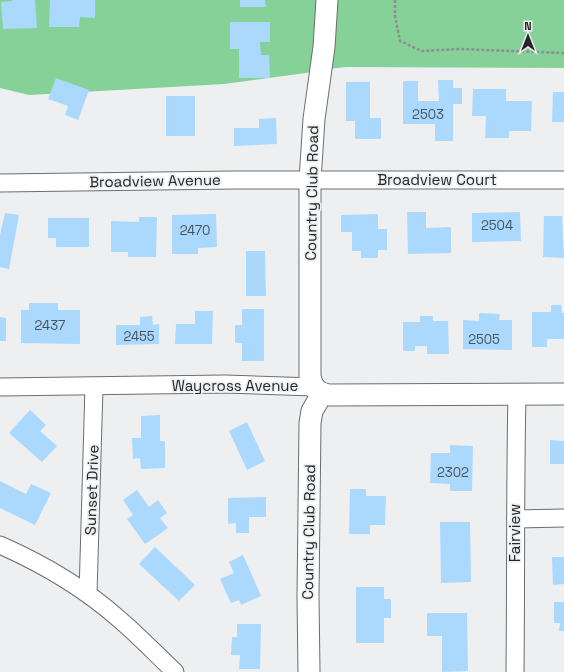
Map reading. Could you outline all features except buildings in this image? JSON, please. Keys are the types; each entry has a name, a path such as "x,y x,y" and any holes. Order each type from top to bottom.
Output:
{"street":[{"name":"Country Club Road","path":"309,672 308,597 310,423 318,390 311,383 310,376 310,180 314,119 324,47 327,0"},
{"name":"Broadview Court","path":"310,180 564,180"},
{"name":"Broadview Avenue","path":"0,183 310,180"},
{"name":"Waycross Avenue","path":"0,387 225,384 318,390 329,395 564,394"},
{"name":"Sunset Drive","path":"88,594 94,386"},
{"name":"Fairview","path":"515,672 516,394"},
{"path":"516,519 564,518"},
{"path":"0,545 56,573 88,594 119,619 175,672"}],"path":[{"path":"395,0 395,16 400,41 422,51 459,49 564,53"}],"green space":[{"path":"0,0 319,0 313,72 224,84 29,95 0,88"},
{"path":"335,0 564,0 564,68 346,67 328,69"}]}
